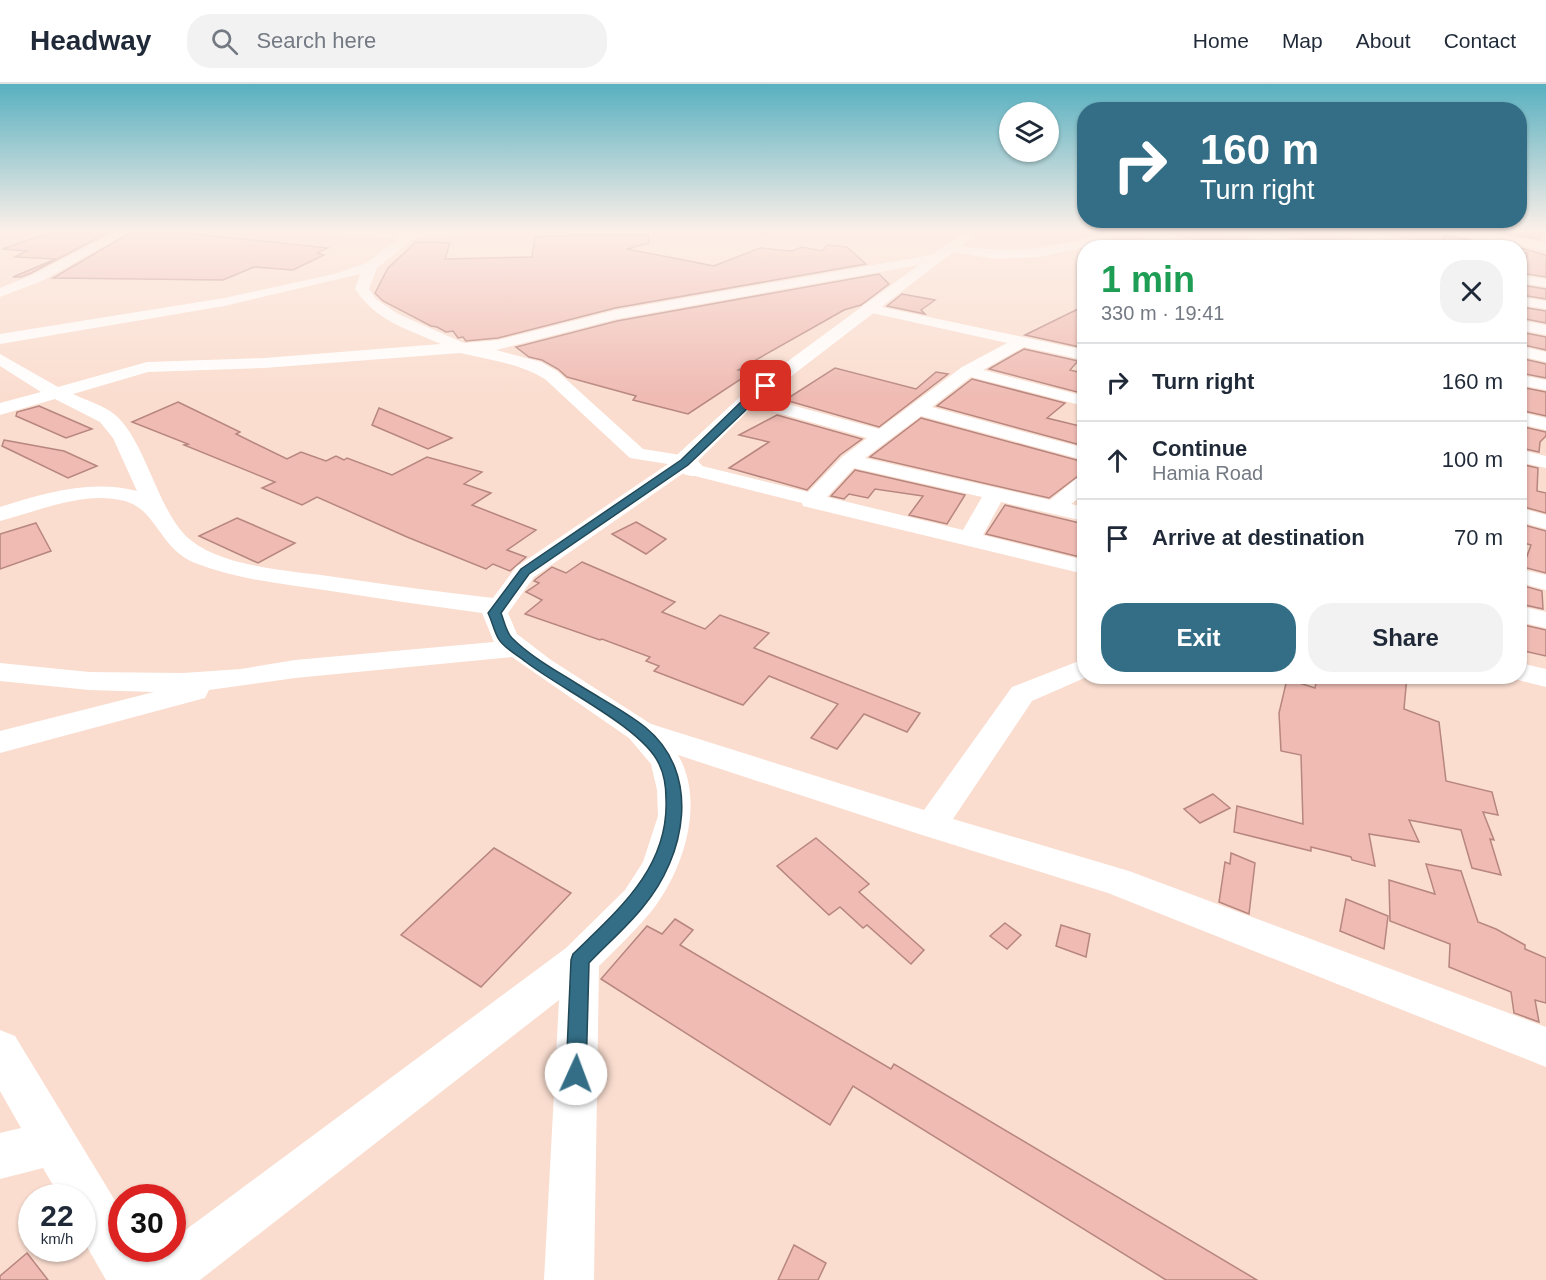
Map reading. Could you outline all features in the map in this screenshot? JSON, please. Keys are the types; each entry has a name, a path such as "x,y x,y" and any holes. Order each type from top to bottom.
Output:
{"street":[{"path":"0,293 18,286"},
{"path":"0,339 85,327 224,302 298,286"},
{"path":"363,286 362,289 371,302 393,317 465,349 512,358 536,366 569,390 637,454 688,464 811,501 1077,565"},
{"path":"0,409 159,365 264,363 465,349 527,339 616,315 770,286"},
{"path":"898,286 749,399 688,464 525,572 495,613 505,638 540,666 640,731 931,825 1116,881 1546,1047"},
{"path":"1527,302 1546,305"},
{"path":"868,308 1077,353"},
{"path":"1527,326 1546,330"},
{"path":"811,501 849,461 968,371 1023,341"},
{"path":"1527,353 1546,357"},
{"path":"0,359 39,384 93,410 116,428 156,509 175,539 199,556 258,573 499,607"},
{"path":"968,371 1077,399"},
{"path":"1527,381 1546,385"},
{"path":"749,399 882,436"},
{"path":"918,409 1077,452"},
{"path":"1527,420 1546,424"},
{"path":"1527,458 1546,462"},
{"path":"849,461 1077,512"},
{"path":"1054,507 1077,489"},
{"path":"0,514 63,497 104,493 129,496 145,501 156,509"},
{"path":"969,539 995,494"},
{"path":"1527,517 1546,522"},
{"path":"1527,578 1546,583"},
{"path":"1527,616 1546,620"},
{"path":"0,672 38,678 163,682 241,678 293,670 398,662 517,648"},
{"path":"931,825 1022,694 1077,671"},
{"path":"1527,674 1546,678"},
{"path":"0,742 241,678"},
{"path":"159,1280 580,960 638,901 659,867 675,816 673,790 666,761 640,731"},
{"path":"569,1280 580,960"},
{"path":"0,1050 134,1280"},
{"path":"0,1156 55,1142"}],"building":[{"path":"379,286 742,286 615,308 498,338 466,341 463,337 458,338 453,331 446,332 431,326 383,301 375,293"},
{"path":"813,286 887,286 861,305 844,310 738,370 750,373 688,414 633,400 636,396 567,377 558,369 542,360 529,357 516,347 617,321"},
{"path":"1527,286 1546,289 1546,299 1527,296"},
{"path":"902,294 935,300 921,310 925,314 887,306"},
{"path":"1527,308 1546,311 1546,323 1527,319"},
{"path":"1077,309 1077,346 1025,335"},
{"path":"1527,333 1546,337 1546,350 1527,346"},
{"path":"1024,349 1077,361 1070,370 1077,372 1077,392 989,369"},
{"path":"1527,360 1546,364 1546,378 1527,374"},
{"path":"835,368 916,389 936,372 948,374 879,427 785,400"},
{"path":"972,379 1065,403 1047,418 1077,425 1077,444 937,406"},
{"path":"1527,388 1546,392 1546,416 1527,412"},
{"path":"178,402 240,432 236,434 287,459 301,452 326,461 336,456 392,475 427,457 482,472 464,484 491,493 472,505 536,530 507,550 526,557 510,571 493,564 486,569 317,497 302,505 262,488 275,482 132,422"},
{"path":"39,406 92,429 66,438 16,416 17,412"},
{"path":"379,408 452,438 428,449 372,425"},
{"path":"777,415 862,439 840,455 807,490 729,468 769,442 739,435"},
{"path":"921,418 1077,460 1077,477 1049,498 870,457"},
{"path":"1527,428 1546,432 1546,436 1540,442 1539,452 1527,449"},
{"path":"4,440 64,451 97,466 68,478 2,446"},
{"path":"1527,466 1538,468 1537,491 1546,493 1546,513 1527,508"},
{"path":"855,470 965,495 947,524 909,515 923,496 875,489 868,498 849,494 844,499 831,496"},
{"path":"1005,505 1077,522 1077,556 986,534"},
{"path":"237,518 295,543 258,563 199,536"},
{"path":"636,522 666,539 646,554 612,534"},
{"path":"36,523 51,551 0,569 0,534"},
{"path":"1527,526 1546,531 1546,573 1527,568 1527,556 1531,545 1527,544"},
{"path":"582,562 675,602 662,612 705,629 720,615 769,633 754,648 920,713 907,732 864,714 837,749 811,738 838,704 769,676 743,705 654,671 659,666 646,661 650,657 525,614 542,600 526,592 539,583 534,581 536,579 552,567 566,573"},
{"path":"1527,587 1542,591 1543,609 1527,606"},
{"path":"1527,626 1546,630 1546,656 1527,652"},
{"path":"1286,684 1303,684 1315,688 1316,684 1406,684 1404,709 1439,722 1446,781 1492,792 1498,815 1483,812 1494,840 1490,839 1501,875 1472,868 1461,830 1409,820 1419,842 1369,834 1375,866 1311,847 1311,851 1234,832 1237,806 1303,824 1301,755 1281,751 1279,713"},
{"path":"1213,794 1230,808 1200,823 1184,809"},
{"path":"816,838 869,884 859,892 924,950 911,964 867,925 863,928 840,907 829,915 777,866"},
{"path":"494,848 571,893 481,987 401,935"},
{"path":"1231,853 1255,863 1249,914 1219,902 1225,862 1230,864"},
{"path":"1426,864 1461,871 1478,922 1496,929 1525,945 1525,949 1546,958 1546,1003 1535,1000 1539,1022 1514,1013 1511,992 1449,967 1450,944 1390,921 1389,880 1435,894"},
{"path":"1346,899 1388,916 1384,949 1340,931"},
{"path":"675,919 693,930 680,945 891,1069 894,1064 1257,1280 1166,1280 853,1086 830,1125 601,979 647,926 662,934"},
{"path":"1005,923 1021,935 1007,949 990,936"},
{"path":"1061,925 1090,934 1086,957 1056,946"},
{"path":"794,1245 826,1263 818,1280 778,1280"},
{"path":"18,1261 34,1262 48,1280 0,1280 0,1276"}],"route":[{"path":"576,1074 580,960 638,901 659,867 675,816 673,790 666,761 640,731 540,666 505,638 495,613 525,572 685,462 749,399 766,386"}]}
